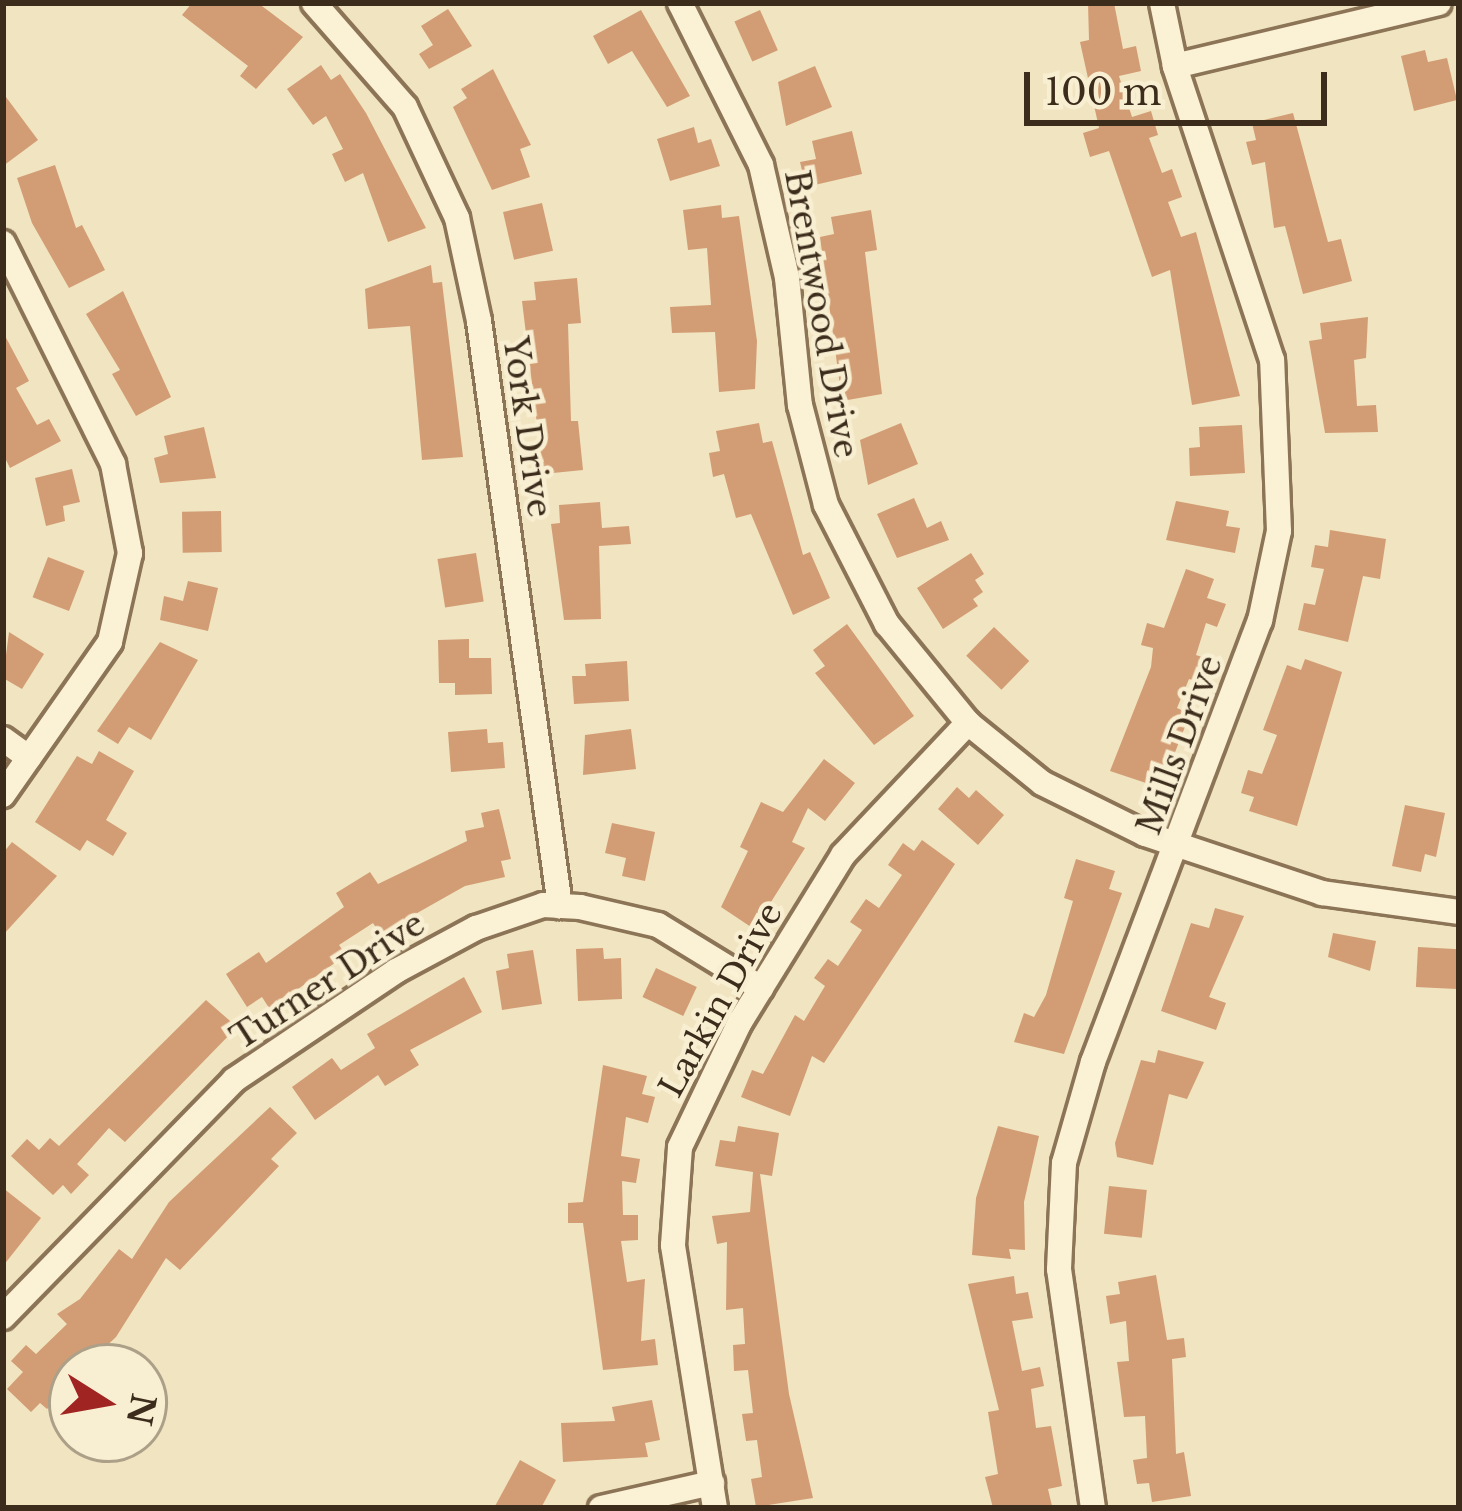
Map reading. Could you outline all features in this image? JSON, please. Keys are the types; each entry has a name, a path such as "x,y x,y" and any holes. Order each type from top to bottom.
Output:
{"street":[{"name":"York Drive","path":"314,3 405,107 457,218 479,321 560,906"},
{"name":"Brentwood Drive","path":"680,3 747,126 766,184 788,278 800,405 826,505 887,624 968,723 1042,783 1179,846 1322,893 1459,912"},
{"name":"Mills Drive","path":"1094,1508 1059,1269 1064,1163 1093,1062 1179,846 1260,621 1279,531 1281,463 1272,360 1258,304 1175,65 1162,3"},
{"path":"1175,65 1439,3"},
{"path":"3,243 113,464 130,553 110,642 3,795"},
{"name":"Larkin Drive","path":"714,1496 671,1189 694,1109 761,988 844,855 968,723"},
{"path":"3,739 29,758"},
{"name":"Turner Drive","path":"3,1317 234,1080 396,970 476,928 560,906 658,925 761,988"},
{"path":"601,1508 714,1496"}],"building":[{"path":"192,3 258,3 303,37 256,89 240,76 248,66 182,15"},
{"path":"1088,3 1114,3 1123,49 1136,46 1141,71 1119,76 1132,117 1151,111 1158,135 1149,138 1162,173 1172,169 1182,197 1168,202 1181,237 1196,232 1240,396 1192,405 1170,270 1152,277 1109,151 1090,157 1083,133 1099,128 1080,42 1089,40"},
{"path":"448,9 472,46 429,69 419,54 433,45 421,26"},
{"path":"641,10 690,96 667,107 632,51 608,64 593,36"},
{"path":"760,10 778,50 752,62 734,21"},
{"path":"1425,50 1428,62 1447,58 1457,100 1414,111 1401,56"},
{"path":"321,65 331,80 340,74 366,113 426,228 388,242 363,173 345,182 332,154 343,149 326,116 313,125 287,89"},
{"path":"815,66 832,107 786,126 778,82"},
{"path":"493,69 531,145 520,149 530,177 492,190 453,107 467,98 461,89"},
{"path":"3,93 38,140 3,166"},
{"path":"1293,113 1328,242 1341,239 1352,281 1303,294 1285,226 1274,228 1265,162 1252,165 1246,142 1256,140 1252,123"},
{"path":"694,127 698,143 711,139 720,166 670,181 657,139"},
{"path":"852,131 862,174 806,187 800,162 816,159 812,141"},
{"path":"55,165 76,228 82,225 105,270 69,288 32,223 17,178"},
{"path":"542,203 553,251 514,260 503,212"},
{"path":"721,205 722,218 739,216 757,341 755,389 719,392 715,332 672,333 670,307 711,305 707,248 688,250 683,210"},
{"path":"871,210 877,250 865,252 882,394 842,401 820,237 834,234 831,217"},
{"path":"431,265 433,283 442,282 463,457 422,460 410,326 368,329 365,289"},
{"path":"577,278 581,323 568,324 571,421 578,421 583,470 543,474 522,301 536,300 534,282"},
{"path":"123,291 171,397 136,416 112,374 120,370 86,314"},
{"path":"1368,317 1366,358 1354,360 1357,406 1376,405 1378,432 1325,433 1309,341 1322,339 1320,323"},
{"path":"3,332 29,381 16,388 37,425 49,419 61,441 10,468 3,454"},
{"path":"759,423 763,443 772,441 803,555 810,552 830,598 793,615 751,514 736,518 724,474 713,477 709,453 720,451 716,431"},
{"path":"901,423 918,464 868,485 860,440"},
{"path":"1242,425 1245,473 1190,476 1189,448 1200,447 1199,427"},
{"path":"204,427 216,478 160,483 154,458 168,454 164,436"},
{"path":"72,469 80,502 63,506 65,521 46,526 35,478"},
{"path":"914,498 927,528 941,521 949,540 897,558 877,514"},
{"path":"1176,501 1229,511 1226,526 1240,528 1235,553 1166,540"},
{"path":"600,502 602,528 629,526 631,544 599,546 601,619 564,620 551,524 560,523 559,505"},
{"path":"221,511 222,552 183,553 182,512"},
{"path":"1330,530 1386,539 1380,579 1363,576 1348,642 1298,630 1304,603 1315,605 1324,569 1311,567 1315,545 1328,547"},
{"path":"476,553 484,601 445,607 437,559"},
{"path":"971,553 984,574 975,580 983,592 973,599 978,606 943,629 917,588"},
{"path":"48,557 84,571 69,611 33,597"},
{"path":"1186,569 1214,579 1207,598 1226,604 1217,627 1206,623 1196,655 1208,659 1200,682 1189,679 1177,708 1190,714 1165,778 1150,773 1146,783 1110,771 1151,667 1153,648 1141,645 1147,623 1164,628"},
{"path":"188,581 218,588 208,631 160,620 164,596 183,601"},
{"path":"847,624 914,716 874,745 815,673 825,666 813,650"},
{"path":"994,627 1029,661 1001,690 966,656"},
{"path":"9,632 44,654 22,689 3,678"},
{"path":"469,639 469,658 491,658 492,694 455,695 455,683 439,683 438,640"},
{"path":"160,642 198,660 151,740 129,727 118,744 97,731"},
{"path":"1305,659 1342,672 1297,826 1249,811 1254,797 1241,793 1248,770 1262,774 1277,735 1263,730 1287,665 1301,670"},
{"path":"627,661 629,701 574,704 572,676 586,676 585,664"},
{"path":"487,729 488,743 503,742 505,768 451,772 448,732"},
{"path":"631,729 636,769 583,775 585,735"},
{"path":"99,751 134,771 106,820 127,833 113,856 87,840 80,851 35,822 77,756 92,764"},
{"path":"824,759 855,783 825,821 808,808 792,842 805,848 754,929 721,907 748,851 740,847 761,802 783,812"},
{"path":"957,787 969,798 976,790 1004,815 978,845 938,809"},
{"path":"1405,805 1445,813 1436,857 1425,854 1421,872 1392,866"},
{"path":"499,809 511,859 501,861 505,877 465,886 380,934 373,923 339,945 346,955 291,994 269,1008 262,997 247,1007 226,974 259,952 266,963 344,907 336,893 370,872 378,884 467,841 465,831 484,827 481,813"},
{"path":"612,823 655,832 645,881 622,876 626,858 605,853"},
{"path":"922,840 955,864 824,1063 812,1056 790,1116 741,1097 752,1070 763,1074 795,1015 804,1021 825,986 814,978 828,959 838,966 862,930 850,922 866,899 879,908 902,875 888,865 903,843 914,851"},
{"path":"12,842 57,876 3,935 3,853"},
{"path":"1076,859 1115,871 1109,889 1122,893 1064,1054 1014,1042 1024,1013 1034,1017 1046,995 1073,901 1064,898"},
{"path":"1215,908 1244,916 1209,997 1226,1003 1216,1030 1161,1011 1191,923 1209,928"},
{"path":"1333,933 1376,941 1370,971 1328,957"},
{"path":"1418,947 1459,949 1457,989 1416,987"},
{"path":"603,948 604,959 621,958 622,999 578,1001 576,949"},
{"path":"533,950 542,1004 502,1010 496,971 509,968 507,954"},
{"path":"656,968 697,987 683,1016 642,997"},
{"path":"464,977 482,1012 410,1050 419,1065 385,1086 378,1075 315,1120 292,1087 332,1058 341,1070 375,1048 367,1034"},
{"path":"206,1000 237,1027 125,1142 109,1128 77,1164 89,1175 71,1194 63,1185 53,1195 11,1156 27,1139 39,1150 50,1138 59,1146"},
{"path":"1158,1050 1204,1062 1187,1099 1169,1094 1153,1165 1117,1157 1115,1143 1141,1060 1155,1063"},
{"path":"603,1065 647,1076 642,1094 655,1097 648,1123 626,1117 621,1156 640,1159 636,1183 622,1181 623,1215 638,1215 638,1240 621,1241 627,1282 645,1279 641,1341 655,1339 658,1365 603,1370 583,1223 568,1223 568,1203 583,1202"},
{"path":"270,1107 297,1133 271,1159 279,1166 180,1270 166,1258 110,1343 48,1343 48,1408 40,1403 31,1412 7,1389 23,1372 11,1361 26,1345 36,1354 67,1324 57,1314 80,1299 119,1249 132,1259 169,1202"},
{"path":"738,1126 779,1133 772,1176 760,1174 789,1394 813,1498 756,1507 751,1479 762,1477 757,1440 746,1441 742,1414 753,1413 748,1370 734,1371 733,1345 745,1344 743,1308 726,1310 727,1242 717,1244 712,1216 750,1212 753,1172 715,1166 720,1140 735,1142"},
{"path":"998,1126 1039,1136 1024,1202 1025,1250 1009,1249 1011,1259 972,1255 976,1198"},
{"path":"1109,1186 1147,1190 1142,1238 1104,1234"},
{"path":"3,1188 41,1218 3,1266"},
{"path":"1156,1275 1167,1340 1184,1338 1186,1357 1172,1359 1176,1454 1184,1452 1191,1496 1152,1502 1149,1483 1137,1484 1133,1460 1147,1458 1145,1416 1124,1417 1117,1362 1129,1361 1126,1321 1110,1324 1106,1296 1120,1294 1118,1282"},
{"path":"1014,1276 1016,1294 1028,1292 1033,1318 1012,1321 1022,1371 1040,1367 1044,1386 1031,1389 1036,1428 1051,1426 1062,1486 1048,1489 1052,1506 1042,1508 993,1508 985,1477 998,1474 988,1412 999,1410 968,1284"},
{"path":"652,1400 660,1440 645,1443 648,1457 563,1462 561,1423 615,1421 612,1407"},
{"path":"520,1460 556,1480 541,1508 494,1508"}]}
